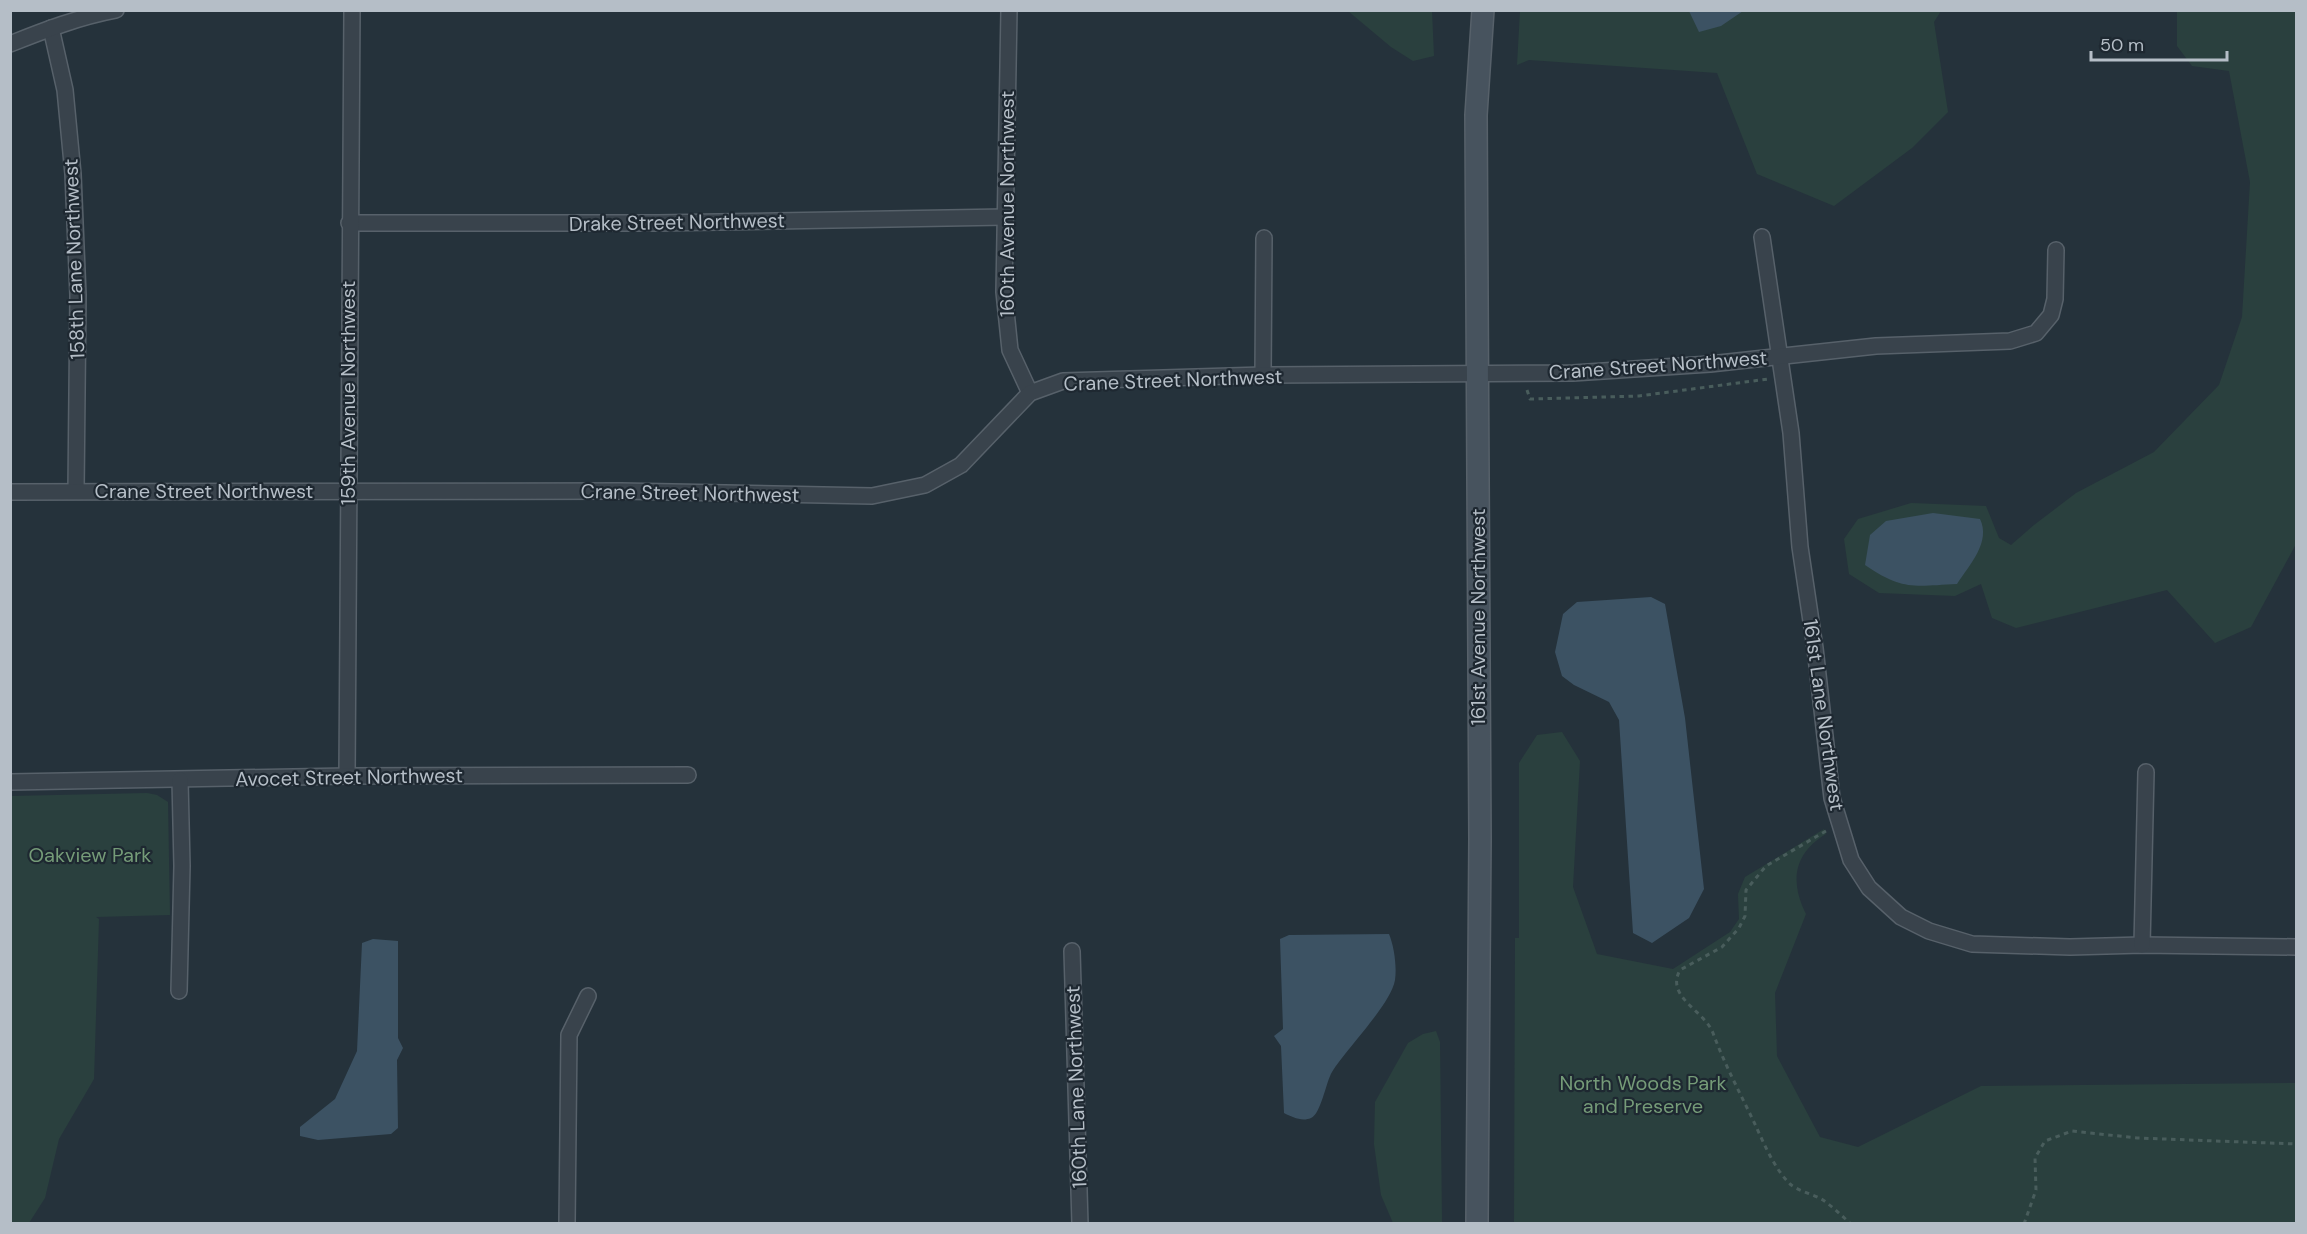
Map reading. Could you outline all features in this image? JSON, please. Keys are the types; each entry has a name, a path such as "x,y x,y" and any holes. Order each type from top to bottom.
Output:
{"main road":[{"name":"161st Avenue Northwest","path":"1477,1224 1479,839 1476,115 1483,10"}],"street":[{"path":"10,44 51,28 116,10"},
{"name":"159th Avenue Northwest","path":"347,776 347,491 352,10"},
{"name":"160th Avenue Northwest","path":"1009,10 1004,292 1010,350 1030,393"},
{"name":"158th Lane Northwest","path":"51,28 65,90 73,174 78,295 76,491"},
{"name":"Drake Street Northwest","path":"349,223 658,223 1005,217"},
{"name":"161st Lane Northwest","path":"1762,237 1791,433 1800,548 1815,648 1832,798 1851,860 1869,888 1901,917 1929,931 1971,944 2070,947 2142,945 2296,947"},
{"path":"1263,375 1264,238"},
{"name":"Crane Street Northwest","path":"10,492 621,491 872,496 925,485 961,465 1030,393 1063,381 1263,375 1521,374 1652,369 1876,346 2010,342 2028,337 2044,325 2050,315 2055,299 2056,250"},
{"path":"2142,945 2146,772"},
{"name":"Avocet Street Northwest","path":"10,782 347,776 688,775"},
{"path":"179,991 182,866 180,780"},
{"name":"160th Lane Northwest","path":"1072,951 1080,1224"},
{"path":"567,1224 569,1035 588,996"}],"path":[{"path":"1521,374 1530,399 1639,396 1782,378"},
{"path":"1840,826 1807,841 1778,861 1766,866 1746,890 1745,916 1739,928 1722,947 1680,970 1676,976 1676,985 1686,1004 1698,1011 1710,1026 1721,1054 1771,1157 1791,1184 1823,1201 1851,1224"},
{"path":"2024,1224 2036,1190 2035,1158 2045,1141 2072,1131 2137,1138 2296,1144"}],"green space":[{"path":"1348,11 1432,11 1434,56 1413,61 1391,47"},
{"path":"1520,11 1941,11 1934,22 1948,112 1912,148 1834,206 1757,174 1717,73 1529,60 1517,65"},
{"path":"2177,11 2296,11 2296,544 2251,627 2215,643 2167,590 2016,628 1992,618 1981,584 1955,596 1879,593 1849,574 1844,539 1858,519 1911,503 1986,506 1999,538 2011,545 2076,493 2154,452 2219,385 2242,317 2250,182 2229,71 2192,66 2177,46"},
{"name":"North Woods Park and Preserve","path":"1562,732 1580,761 1573,887 1597,954 1673,969 1730,932 1739,919 1738,894 1745,877 1824,829 1826,834 1807,850 1798,870 1798,891 1806,914 1775,993 1777,1056 1820,1137 1858,1147 1981,1086 2296,1083 2296,1223 1514,1223 1515,938 1519,938 1519,763 1537,735"},
{"name":"Oakview Park","path":"147,793 157,795 168,802 170,915 96,917 99,919 94,1079 59,1139 45,1198 29,1223 11,1223 11,796"},
{"path":"1436,1031 1440,1042 1442,1223 1393,1223 1381,1195 1374,1144 1375,1102 1408,1043 1423,1034"}],"water":[{"path":"1689,11 1743,11 1721,26 1699,32"},
{"path":"1933,513 1980,519 1983,536 1978,553 1957,584 1919,586 1899,583 1865,565 1870,535 1886,521"},
{"path":"1651,597 1665,604 1685,718 1704,889 1689,918 1652,943 1633,933 1619,720 1609,702 1574,685 1562,676 1555,652 1563,614 1577,602"},
{"path":"1389,934 1395,956 1396,974 1392,990 1386,1001 1332,1072 1315,1115 1308,1119 1301,1119 1284,1113 1281,1046 1274,1036 1283,1029 1280,939 1289,935"},
{"path":"373,939 398,941 398,1038 403,1048 397,1060 398,1128 391,1134 318,1140 300,1136 300,1127 335,1099 357,1051 362,943"}]}
